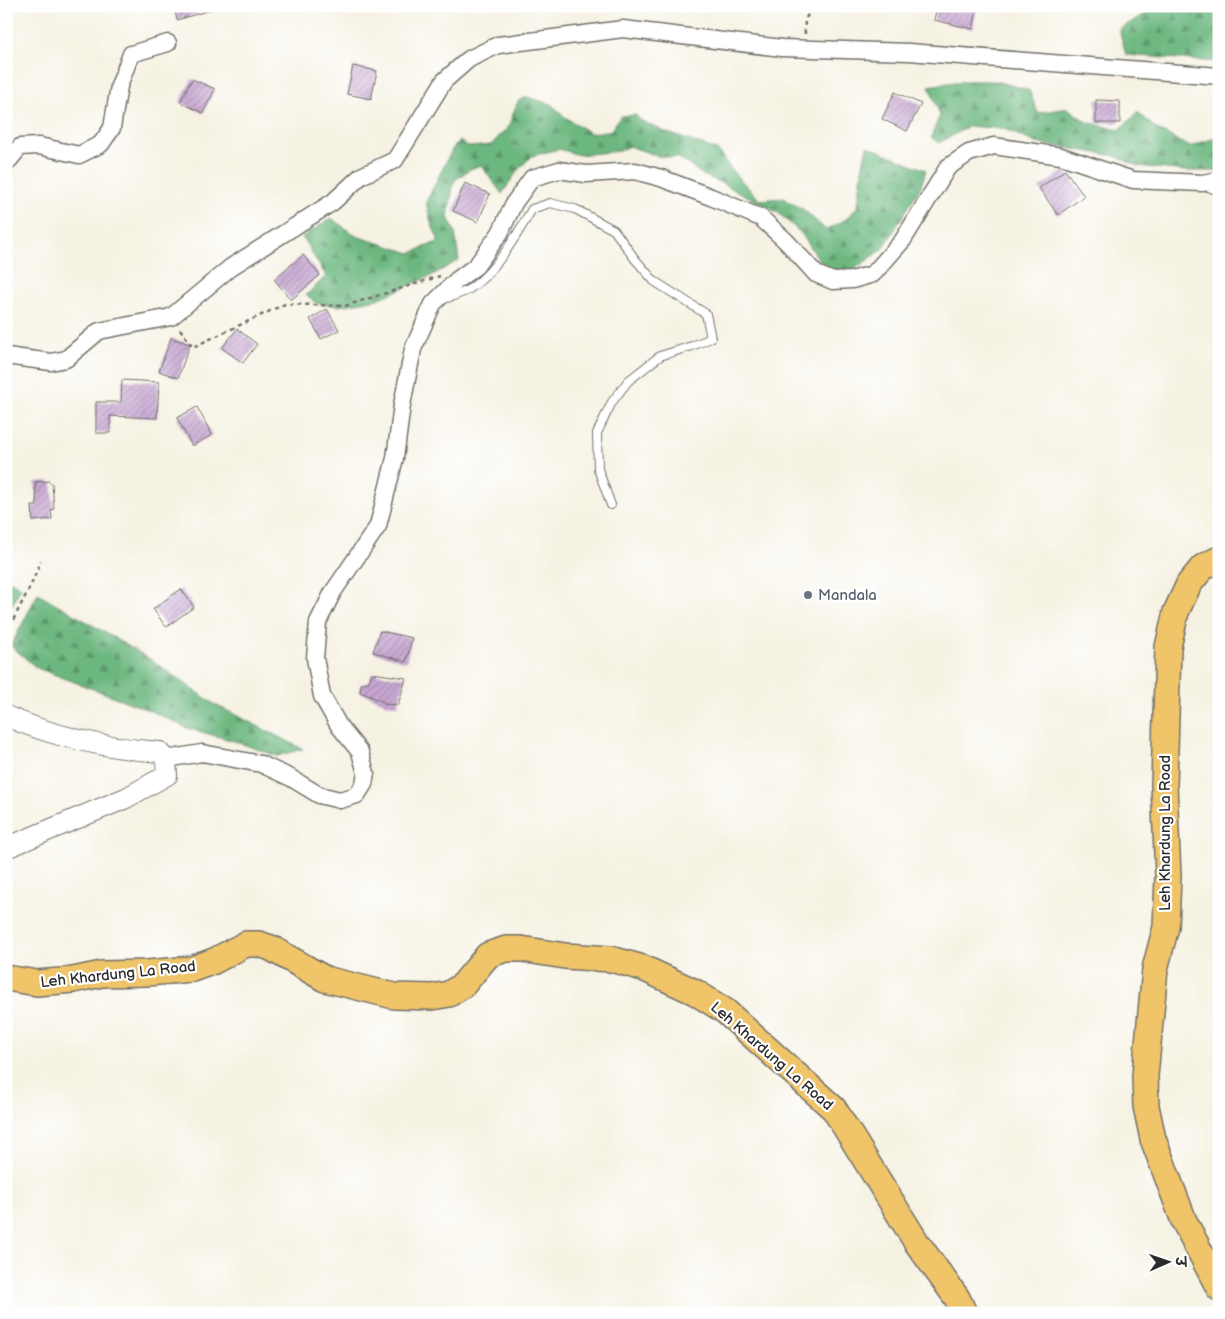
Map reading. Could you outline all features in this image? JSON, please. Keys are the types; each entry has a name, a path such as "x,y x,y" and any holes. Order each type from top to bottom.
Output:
{"main road":[{"name":"Leh Khardung La Road","path":"1219,558 1203,567 1189,584 1176,612 1168,647 1164,785 1168,876 1166,927 1155,969 1145,1076 1146,1106 1153,1138 1184,1221 1219,1288"},
{"name":"Leh Khardung La Road","path":"6,978 37,983 73,980 102,974 192,969 214,961 246,944 259,944 272,948 325,979 394,996 432,997 449,994 463,985 488,955 506,949 521,949 564,956 611,958 643,968 695,992 725,1010 834,1109 917,1243 957,1298 964,1313"}],"street":[{"path":"6,356 51,362 58,361 66,359 99,331 171,318 231,267 333,202 362,176 395,160 444,81 469,59 498,45 623,29 782,48 909,52 1219,76"},
{"path":"6,164 20,147 39,146 79,156 101,144 112,128 119,86 131,54 168,43"},
{"path":"166,759 202,753 261,764 291,778 319,795 340,800 357,795 364,784 366,773 360,752 339,726 322,696 315,658 318,622 333,592 378,526 396,458 402,405 413,349 433,304 462,276 476,266 500,233 514,203 532,178 559,170 586,174 635,171 661,178 761,218 786,241 816,274 834,281 852,280 873,274 904,240 948,167 969,153 994,146 1061,156 1133,180 1202,183 1219,180"},
{"path":"6,716 24,724 80,741 138,751 160,752 166,759 167,775 126,798 6,848"}],"lane":[{"path":"1202,183 1219,192"},
{"path":"433,304 467,290 491,269 514,240 532,209 550,203 575,209 614,230 654,281 706,314 711,338 660,356 628,381 612,402 597,433 598,469 611,505"}],"path":[{"path":"805,48 804,18 808,13 820,6"},
{"path":"171,318 192,347 285,304 345,306 437,276 462,276"},
{"path":"6,634 32,585 41,561"}],"green space":[{"path":"1160,6 1219,6 1219,62 1126,55 1119,29"},
{"path":"961,81 995,81 1029,90 1038,113 1067,108 1087,122 1119,130 1138,112 1155,128 1190,147 1219,136 1219,171 1186,171 1138,166 1115,156 1036,143 1004,129 969,126 939,143 931,137 940,115 929,86"},
{"path":"527,97 551,104 565,117 590,133 610,131 621,116 636,115 640,120 665,132 717,150 734,173 760,200 783,198 804,210 826,230 848,218 858,206 862,169 867,146 926,170 921,186 883,249 852,271 832,271 820,261 801,233 777,212 703,175 679,158 658,156 629,146 619,151 579,155 559,149 532,156 518,170 502,194 481,165 470,169 454,181 448,217 455,232 459,260 431,276 378,299 340,306 316,303 306,295 326,276 302,237 331,218 356,236 411,253 439,241 431,223 426,202 453,148 460,141 470,147 491,145 508,127 518,101"},
{"path":"6,578 21,587 6,617"},
{"path":"38,593 150,659 214,704 303,749 277,756 234,741 187,728 149,710 37,668 11,646"}],"building":[{"path":"174,6 213,6 213,9 177,20"},
{"path":"937,6 977,8 973,29 934,20"},
{"path":"353,66 377,71 371,99 347,94"},
{"path":"192,79 215,89 203,113 180,102"},
{"path":"895,92 921,104 907,131 882,119"},
{"path":"1096,100 1120,101 1120,123 1096,123"},
{"path":"1065,170 1084,196 1058,215 1039,188"},
{"path":"465,183 490,194 478,222 453,211"},
{"path":"303,255 320,275 291,300 274,279"},
{"path":"327,309 339,330 321,339 310,319"},
{"path":"237,329 257,344 243,363 222,348"},
{"path":"171,338 190,344 178,378 159,371"},
{"path":"122,380 159,382 157,418 110,416 110,433 96,433 96,402 121,402"},
{"path":"197,407 212,435 192,446 177,418"},
{"path":"49,481 52,483 54,509 51,510 52,519 33,521 32,506 37,506 35,482"},
{"path":"181,589 194,607 166,627 153,609"},
{"path":"380,631 412,638 406,662 373,652"},
{"path":"372,673 406,678 398,705 383,704 384,702 360,692 361,684 369,682"}],"place":[{"name":"Mandala","path":"808,595"}]}
